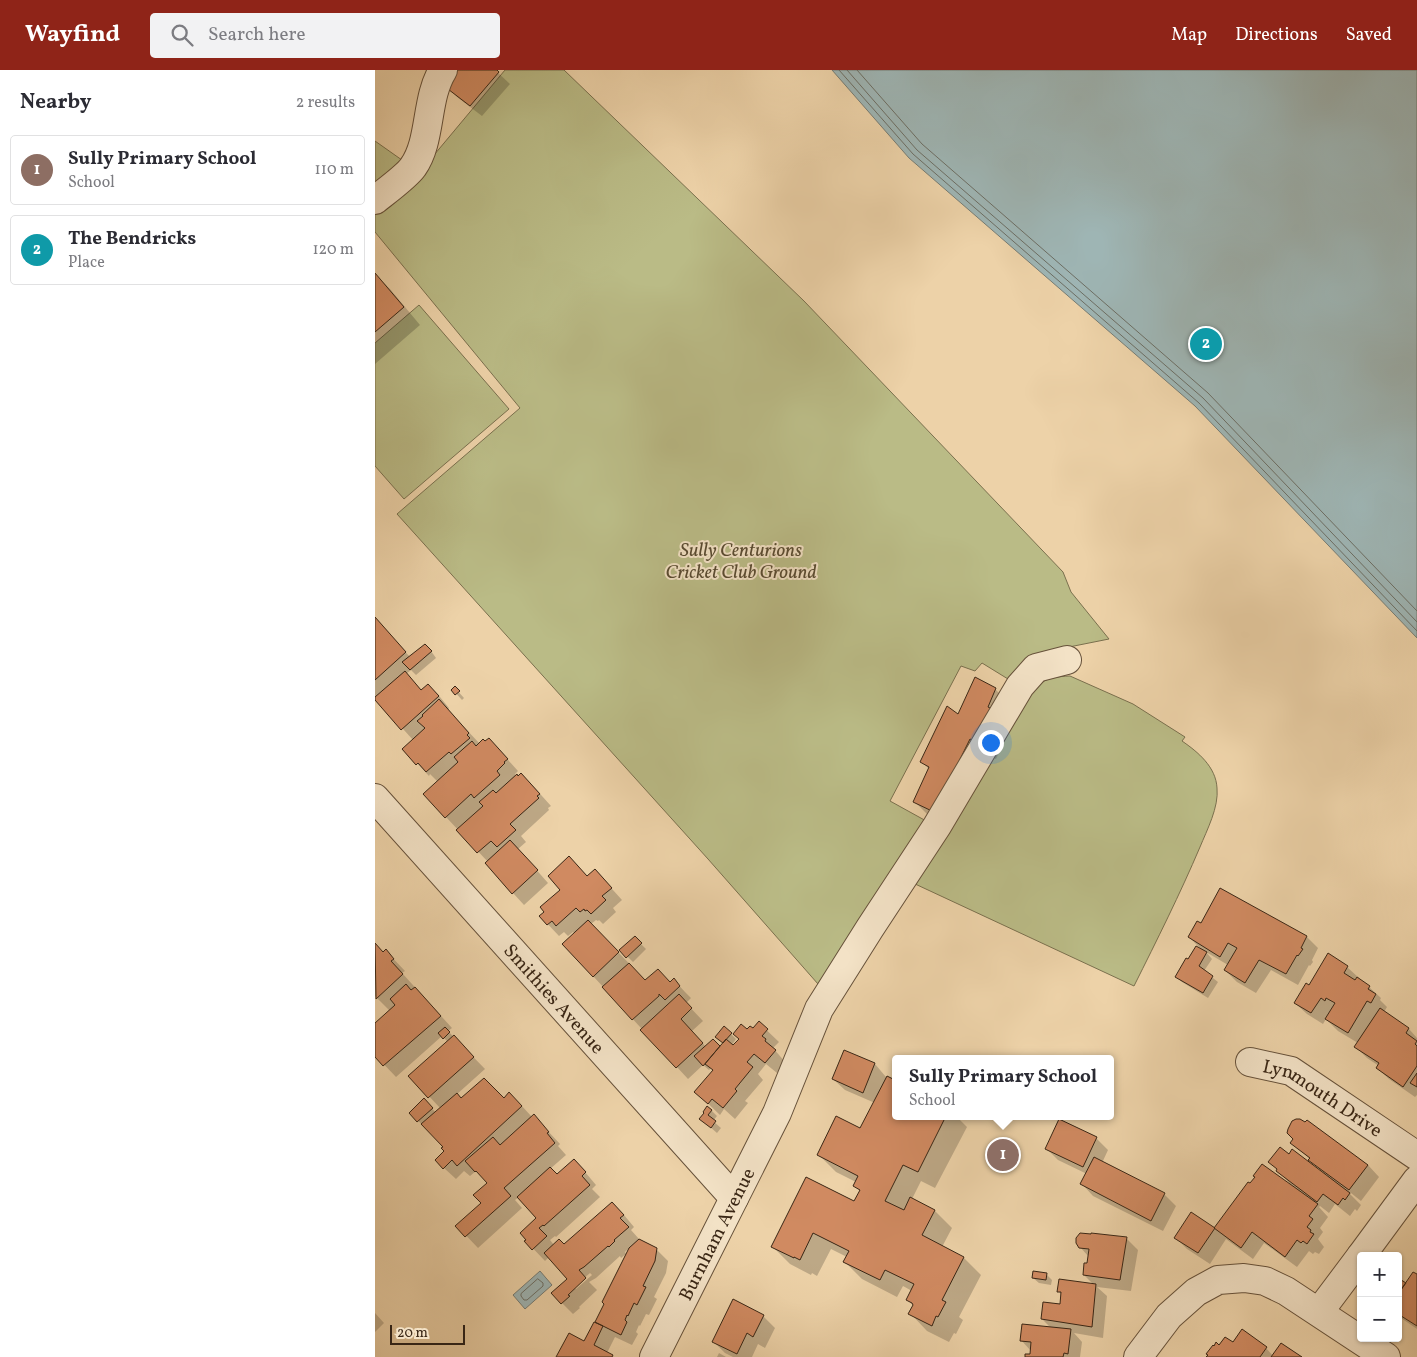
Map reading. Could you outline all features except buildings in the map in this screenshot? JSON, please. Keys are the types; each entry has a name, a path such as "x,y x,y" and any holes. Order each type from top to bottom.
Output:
{"street":[{"path":"375,200 413,168 421,152 433,92 443,70"},
{"name":"Burnham Avenue","path":"654,1357 777,1113 819,1009 869,928 937,826 1020,686 1036,668 1067,660"},
{"name":"Smithies Avenue","path":"375,798 734,1198"},
{"name":"Lynmouth Drive","path":"1250,1062 1291,1071 1417,1156"},
{"path":"1364,1252 1417,1180"},
{"path":"1319,1312 1357,1261"},
{"path":"1138,1357 1169,1316 1196,1292 1218,1280 1244,1278 1265,1281 1286,1291 1386,1357"}],"green space":[{"name":"Sully Centurions Cricket Club Ground","path":"505,70 564,70 804,301 1063,572 1071,592 1109,639 1064,648 1021,665 1008,679 982,663 975,671 961,666 890,801 928,822 924,832 818,984 397,514 520,408 375,232 375,209 429,161"},
{"path":"375,141 409,165 375,193"},
{"path":"419,305 509,409 404,499 375,466 375,343"},
{"path":"1070,676 1133,704 1185,737 1182,741 1205,761 1216,780 1216,803 1209,826 1176,900 1134,986 913,883 1024,701 1048,679"}],"water":[{"path":"832,70 1417,70 1417,638 1195,406 909,158"},
{"path":"540,1271 552,1285 525,1309 513,1295"}],"place":[{"name":"The Bendricks","path":"1206,344"},
{"name":"Sully Primary School","path":"1003,1155"}]}
